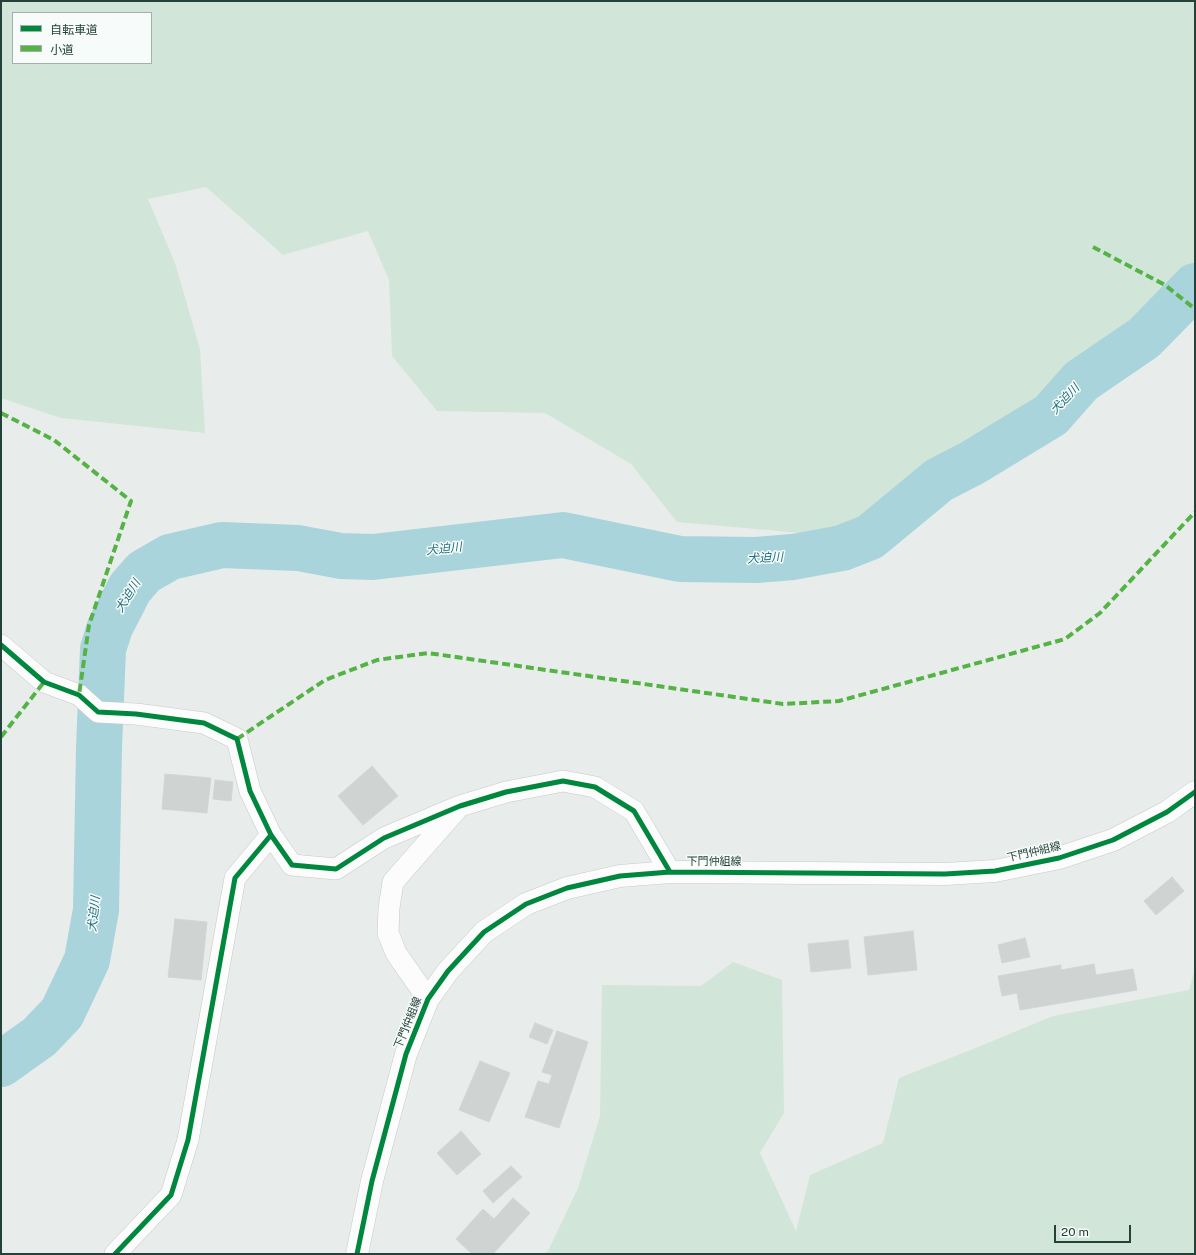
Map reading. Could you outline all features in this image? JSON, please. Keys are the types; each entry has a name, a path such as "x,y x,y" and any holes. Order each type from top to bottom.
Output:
{"street":[{"path":"1,645 44,682 79,695 98,712 136,714 204,723 237,739 250,792 271,835 292,865 336,869 384,838 460,806 506,792 563,781 595,788 634,811 670,872"},
{"name":"下門仲組線","path":"357,1254 372,1181 406,1054 428,999 448,971 484,932 526,904 567,888 620,876 670,872 945,874 995,871 1059,858 1112,840 1168,812 1195,792"},
{"path":"428,999 396,953 388,933 388,908 392,882 460,806"},
{"path":"115,1254 171,1195 188,1140 235,878 271,835"}],"green space":[{"path":"1,1 1195,1 1195,306 1184,323 1066,375 995,465 904,524 812,534 677,522 631,464 545,413 437,411 392,356 389,280 368,231 283,255 206,187 148,199 175,263 200,349 205,433 61,418 1,398"},
{"path":"733,962 782,980 784,1113 760,1153 796,1231 810,1175 883,1143 899,1078 1053,1016 1189,990 1195,968 1195,1254 545,1254 549,1249 578,1188 600,1116 602,985 701,986"}],"building":[{"path":"372,766 398,796 363,825 338,796"},
{"path":"165,774 211,778 207,813 162,809"},
{"path":"215,780 233,782 231,801 213,799"},
{"path":"1172,877 1184,891 1156,915 1144,901"},
{"path":"175,919 207,922 201,980 168,977"},
{"path":"913,931 917,970 868,975 864,937"},
{"path":"1025,938 1030,957 1002,963 998,945"},
{"path":"848,940 851,968 811,972 808,944"},
{"path":"1094,964 1096,975 1133,969 1137,990 1020,1010 1017,993 1002,996 998,976 1061,965 1061,970"},
{"path":"535,1023 553,1030 547,1044 529,1037"},
{"path":"557,1031 588,1042 559,1128 525,1117 538,1081 549,1084 552,1075 542,1072"},
{"path":"480,1061 510,1073 489,1122 459,1110"},
{"path":"461,1131 481,1154 457,1175 437,1153"},
{"path":"511,1166 522,1177 493,1203 483,1191"},
{"path":"513,1198 530,1213 493,1254 472,1254 456,1239 483,1209 494,1219"}],"waterway":[{"name":"犬迫川","path":"1,1064 39,1037 62,1013 87,960 96,910 99,748 103,649 110,627 130,588 144,572 170,557 222,545 298,548 341,556 373,557 563,535 680,559 756,560 793,557 842,548 870,537 939,480 972,463 1051,415 1081,381 1144,338 1195,286"}],"marked path":[{"path":"1093,247 1165,285 1195,309"},
{"path":"1,413 54,440 131,501 89,625 79,695"},
{"path":"237,739 325,680 377,660 428,653 783,704 839,701 1065,639 1100,613 1195,512"},
{"path":"1,737 44,682"}],"cycle path":[{"path":"1,645 44,682 79,695 98,712 136,714 204,723 237,739 250,791 271,835 292,865 336,869 384,838 460,806 506,792 563,781 595,787 634,811 670,872"},
{"path":"357,1254 372,1181 406,1054 428,999 448,971 484,932 526,904 567,888 620,876 670,872 945,874 995,871 1059,858 1113,840 1167,812 1195,792"},
{"path":"115,1254 171,1195 188,1140 235,878 271,835"}]}
